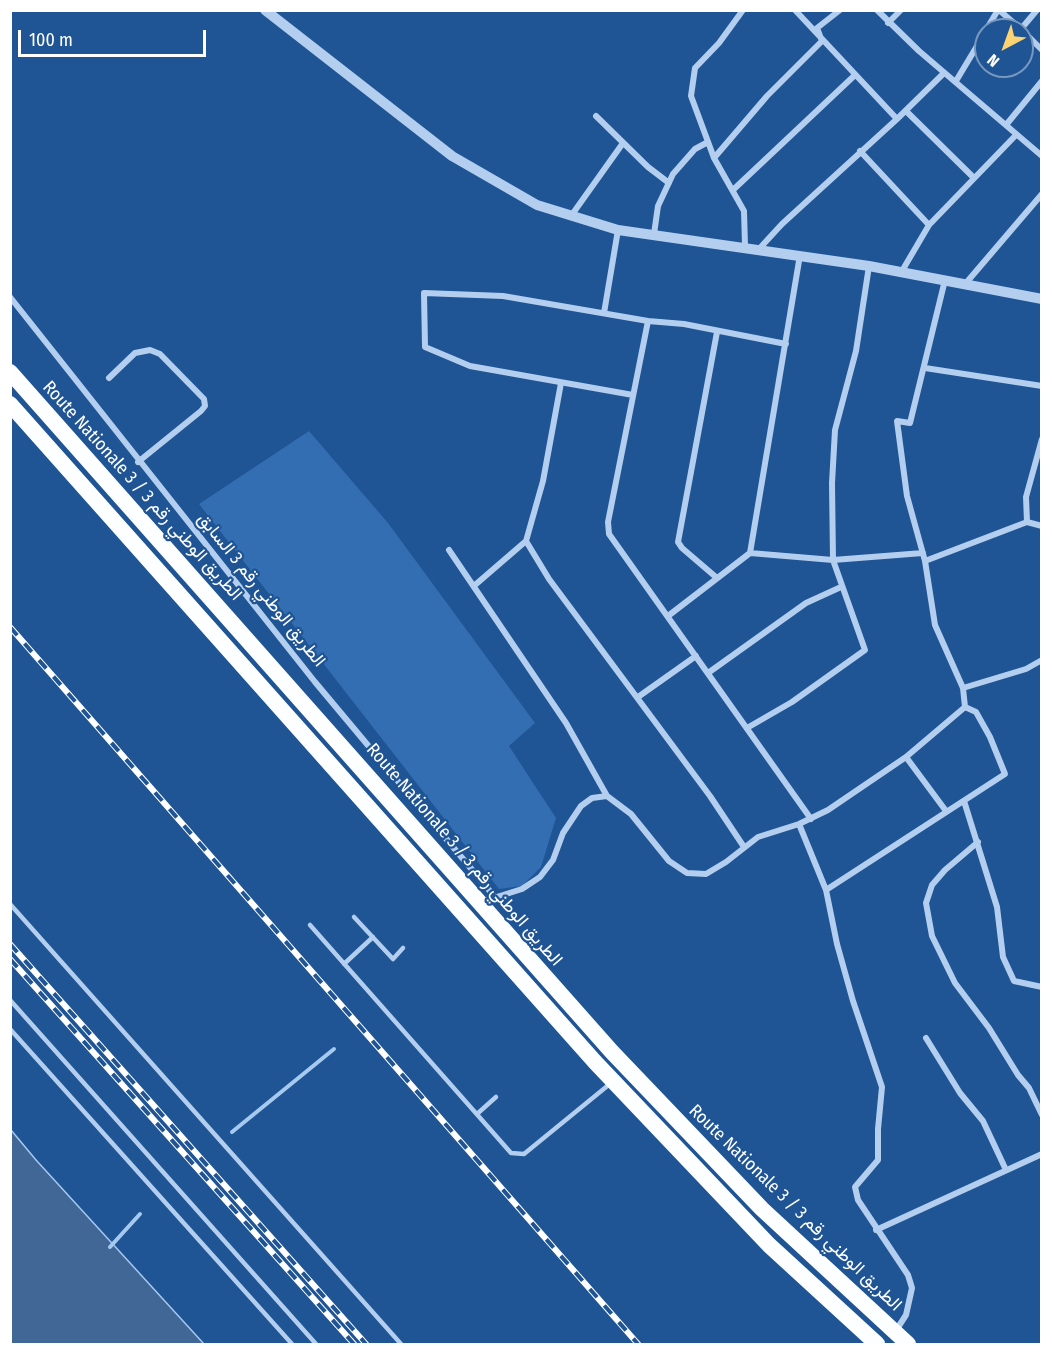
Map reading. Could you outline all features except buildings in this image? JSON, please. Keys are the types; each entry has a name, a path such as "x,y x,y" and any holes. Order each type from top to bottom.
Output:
{"highway":[{"name":"Route Nationale 3 / الطريق الوطني رقم 3","path":"10,372 430,846 487,899 612,1052 715,1161 908,1344"},
{"path":"10,404 613,1081 769,1245 876,1344"},
{"path":"413,859 430,846"}],"street":[{"path":"265,10 452,156 537,205 618,230 745,246 1041,298"},
{"path":"743,10 695,68 691,96 714,158 734,189 744,211 745,246"},
{"path":"795,10 897,119"},
{"path":"822,41 817,28 840,10"},
{"path":"878,10 888,23 1041,156"},
{"path":"888,23 901,10"},
{"path":"714,158 767,96 822,41"},
{"path":"956,81 974,50"},
{"path":"759,249 944,73"},
{"path":"734,189 855,75"},
{"path":"1006,125 1041,81"},
{"path":"906,111 974,178"},
{"path":"596,116 648,167 669,183"},
{"path":"902,272 929,225 1016,135"},
{"path":"654,234 658,206 669,183 694,149 708,142"},
{"path":"571,216 623,143"},
{"path":"860,151 929,225"},
{"path":"966,283 1041,194"},
{"path":"604,314 618,230"},
{"path":"750,553 800,255"},
{"path":"747,728 792,702 864,650 832,560 832,483 836,430 856,351 868,266"},
{"path":"945,280 910,423 897,421 907,496 925,561 934,625 963,688 965,707"},
{"path":"633,395 470,366 425,347 424,293 503,296 648,321 684,324 786,344"},
{"name":"الطريق الوطني رقم 3 السابق","path":"10,297 138,462 487,899"},
{"path":"648,321 608,522 609,534 811,819"},
{"path":"717,332 678,542 717,578"},
{"path":"109,378 135,352 150,350 160,354 204,399 205,406 201,411 138,462"},
{"path":"925,368 1041,386"},
{"path":"474,585 526,541 543,481 561,383"},
{"path":"1027,522 1026,497 1041,439"},
{"path":"925,561 1027,522 1041,526"},
{"path":"526,541 549,579 638,697 744,847"},
{"path":"449,550 566,723 607,796 631,814 669,861 687,873 705,874 726,862 758,837 811,819 906,758 965,707"},
{"path":"668,616 750,553 832,560 923,554"},
{"path":"708,673 806,603 841,587"},
{"path":"638,697 696,656"},
{"path":"963,688 1026,669 1041,660"},
{"path":"826,890 1005,774 976,712 965,707"},
{"path":"906,758 946,811"},
{"path":"487,899 522,889 540,877 553,860 563,833 581,806 592,798 607,796"},
{"path":"964,801 997,907 1003,957 1014,981 1041,987"},
{"path":"799,824 826,890 849,990 882,1087 878,1160 855,1187 858,1200 908,1275 912,1288 906,1315 895,1333"},
{"path":"978,842 945,870 932,885 926,903 932,936 955,983 990,1028 1018,1075 1029,1088 1041,1114"},
{"path":"926,1038 960,1093 983,1121 1006,1170"},
{"path":"876,1230 1041,1154"}],"lane":[{"path":"10,904 401,1344"},
{"path":"354,917 393,959 403,948"},
{"path":"310,925 511,1153 524,1154 613,1081"},
{"path":"344,964 373,937"},
{"path":"10,999 316,1344"},
{"path":"10,1029 292,1344"},
{"path":"477,1114 496,1097"}],"shaded area":[{"path":"309,431 388,523 535,723 509,746 556,818 541,867 522,886 499,889 199,504"},
{"path":"11,1130 36,1160 204,1344 11,1344"}],"waterway":[{"path":"232,1132 334,1049"},
{"path":"110,1247 140,1214"}],"railway":[{"path":"10,627 638,1344"},
{"path":"10,944 366,1344"},
{"path":"10,959 354,1344"}]}
